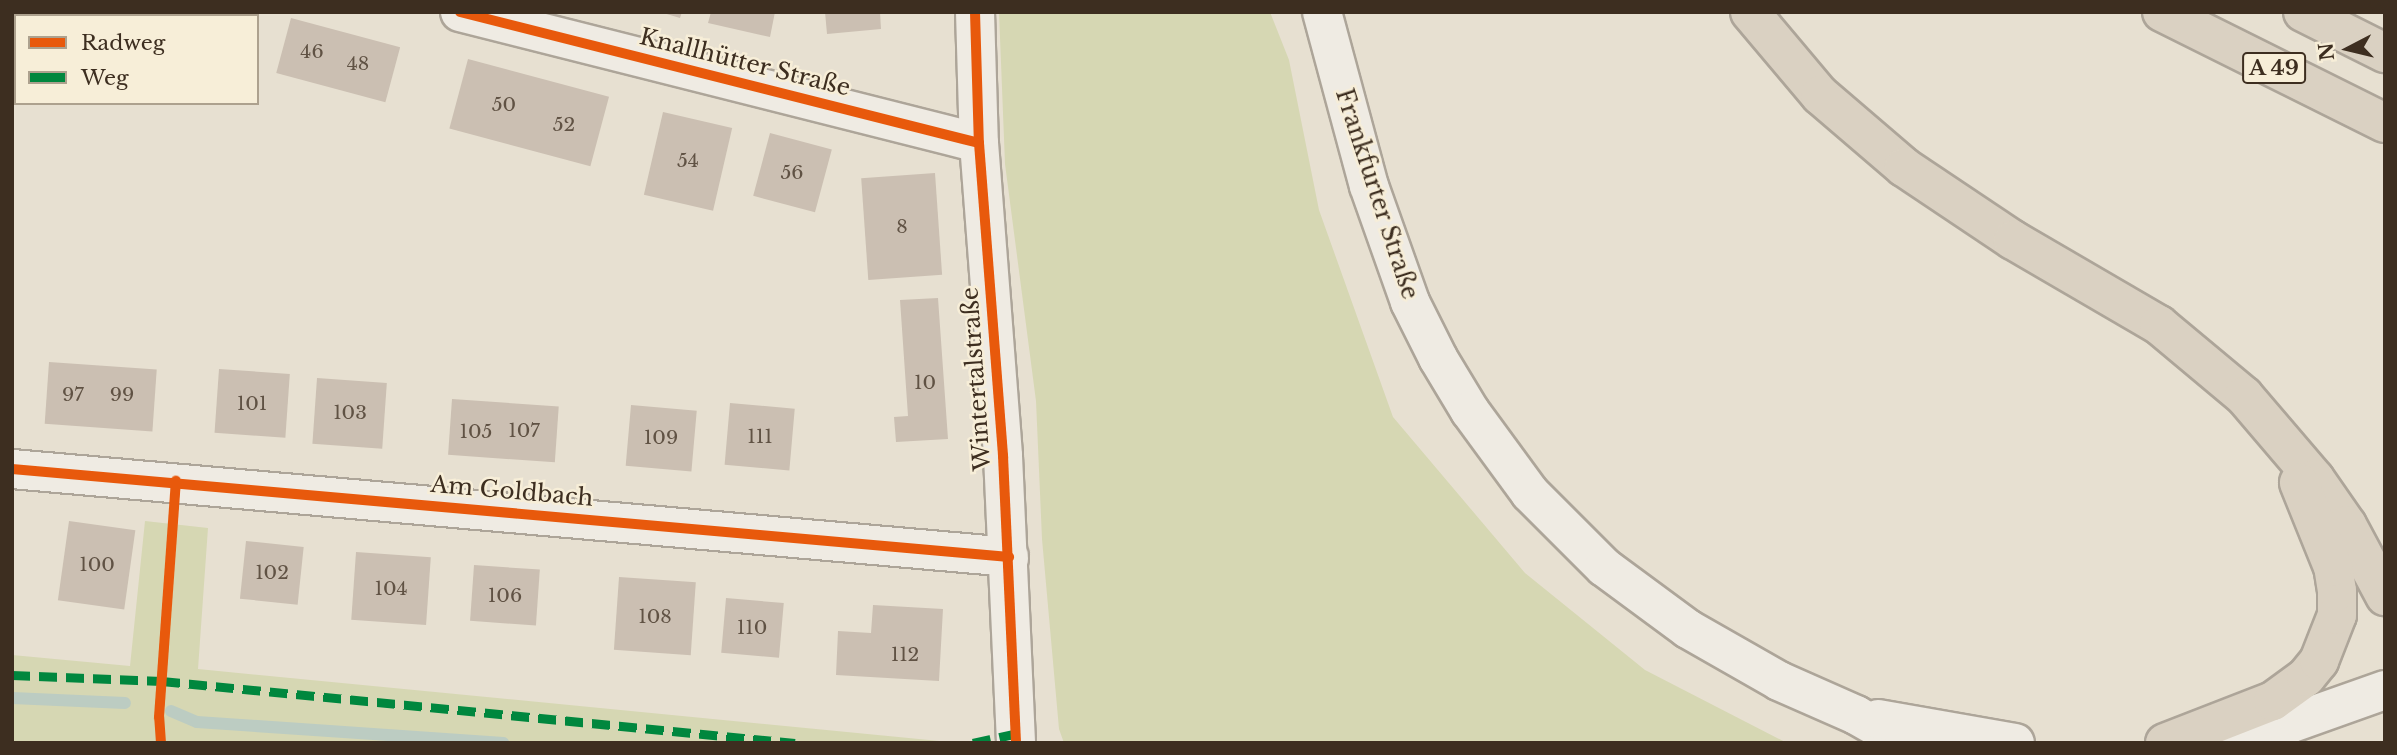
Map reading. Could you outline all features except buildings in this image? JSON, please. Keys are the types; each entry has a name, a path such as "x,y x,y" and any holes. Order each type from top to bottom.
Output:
{"highway":[{"path":"1750,12 1821,95 1903,167 2013,240 2159,326 2234,387 2280,436 2347,525 2385,596"},
{"name":"A 49","path":"2162,12 2385,123"},
{"name":"A 49","path":"2303,12 2385,53"},
{"path":"2165,743 2273,701 2291,691 2319,661 2330,639 2337,615 2333,567 2280,436"}],"street":[{"name":"Knallhütter Straße","path":"460,12 979,143"},
{"name":"Wintertalstraße","path":"975,12 979,143 1009,556 1016,743"},
{"name":"Frankfurter Straße","path":"1321,12 1369,186 1410,302 1438,358 1498,453 1567,533 1642,597 1729,654 1856,715"},
{"name":"Am Goldbach","path":"12,469 1009,556"},
{"path":"2184,743 2254,733 2385,690"},
{"path":"1856,715 1905,743"},
{"path":"1856,715 2015,743"}],"green space":[{"path":"999,12 1270,12 1289,60 1319,210 1393,417 1525,573 1645,670 1787,743 1064,743 1059,729 1042,539 1036,401 1005,164"},
{"path":"145,521 208,528 198,669 960,743 12,743 12,655 130,666"}],"waterway":[{"path":"12,698 125,703"},
{"path":"171,711 197,722 503,743"}],"marked path":[{"path":"12,675 162,681 795,743"},
{"path":"973,743 1014,734"}],"cycle path":[{"path":"460,12 979,143"},
{"path":"975,12 979,143 1003,456 1016,743"},
{"path":"12,469 1009,557"},
{"path":"161,743 159,717 176,481"}]}
